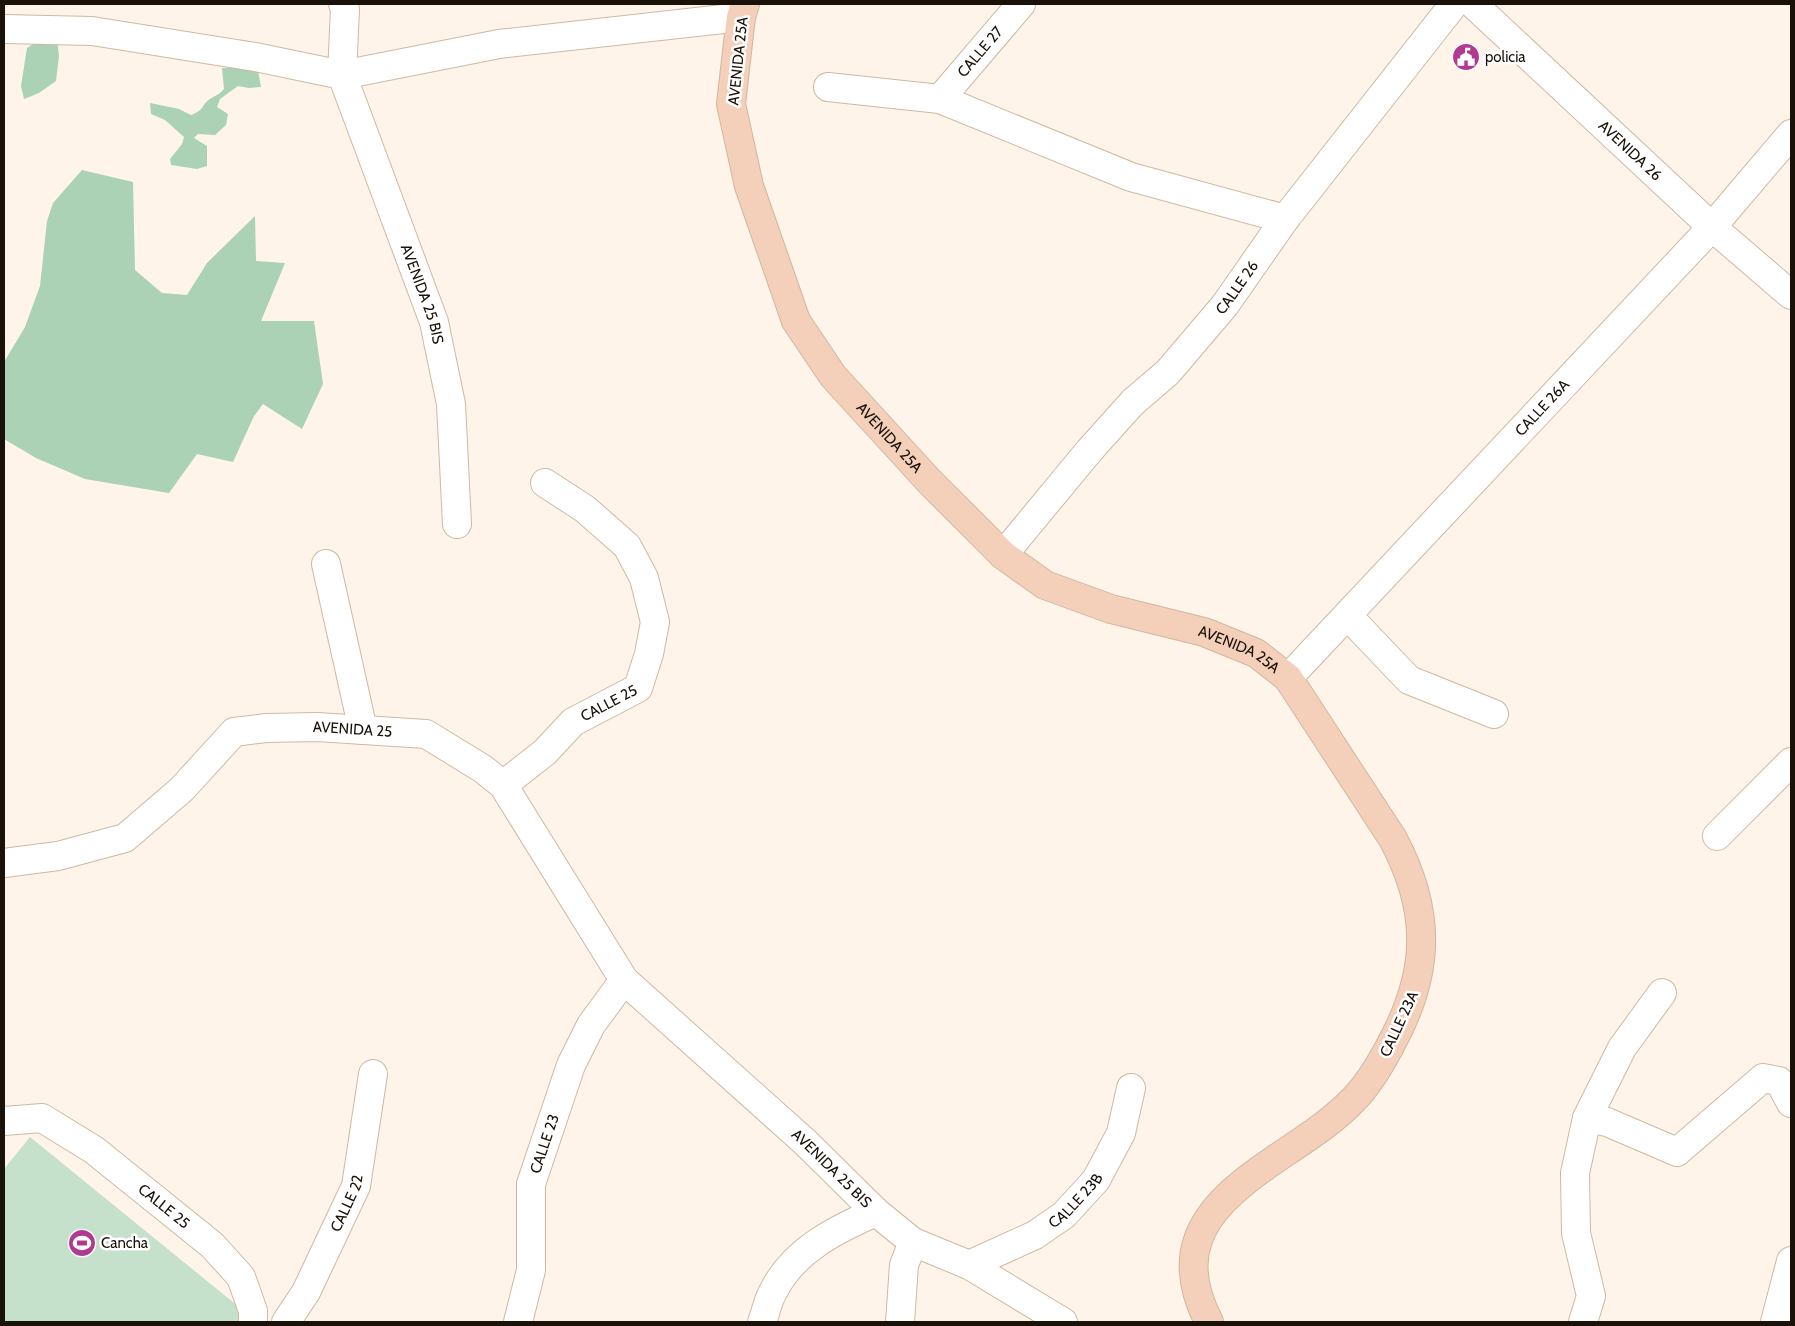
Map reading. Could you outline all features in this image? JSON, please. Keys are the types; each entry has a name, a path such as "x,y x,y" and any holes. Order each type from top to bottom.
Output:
{"main road":[{"name":"AVENIDA 25A","path":"743,10 731,104 749,186 796,321 833,376 929,481 1003,555 1045,585 1112,608 1204,632 1256,653 1288,678"},
{"name":"CALLE 23A","path":"1209,1322 1202,1307 1195,1282 1196,1248 1207,1219 1231,1192 1354,1100 1374,1075 1399,1030 1416,988 1422,945 1419,902 1408,867 1384,823 1288,678"}],"street":[{"path":"342,76 345,9 343,4"},
{"name":"CALLE 27","path":"940,99 1021,4"},
{"name":"CALLE 26","path":"1003,555 1090,450 1133,402 1168,372 1225,304 1285,219 1454,4"},
{"name":"AVENIDA 26","path":"1473,4 1712,227 1791,295"},
{"path":"4,29 92,31 255,57 342,76 499,44 743,10"},
{"name":"AVENIDA 25 BIS","path":"342,76 434,322 451,404 457,524"},
{"path":"828,86 940,99 1131,177 1285,219"},
{"name":"CALLE 26A","path":"1288,678 1712,227 1791,134"},
{"name":"CALLE 25","path":"503,785 545,752 574,722 638,688 649,654 655,622 644,578 627,546 585,509 545,483"},
{"path":"326,564 362,730"},
{"path":"1348,616 1409,680 1494,714"},
{"name":"AVENIDA 25","path":"4,863 58,856 125,838 182,789 234,732 266,728 362,730 426,734 483,769 503,785 624,980"},
{"path":"1717,836 1791,762"},
{"name":"AVENIDA 25 BIS","path":"624,980 805,1142 876,1212 913,1242 969,1265 1063,1322"},
{"name":"CALLE 23","path":"518,1322 530,1270 531,1184 571,1065 591,1025 624,980"},
{"path":"1583,1322 1591,1296 1576,1233 1575,1173 1587,1118 1622,1048 1662,993"},
{"name":"CALLE 22","path":"286,1322 306,1292 356,1186 373,1074"},
{"path":"1587,1118 1606,1122 1677,1152 1762,1078 1779,1081 1791,1103"},
{"name":"CALLE 23B","path":"969,1265 1035,1235 1064,1215 1096,1180 1121,1133 1131,1088"},
{"name":"CALLE 25","path":"4,1121 42,1118 94,1150 212,1245 241,1277 253,1311 253,1322"},
{"path":"762,1322 773,1290 793,1262 838,1229 876,1212"},
{"path":"900,1322 904,1265 913,1242"},
{"path":"1775,1322 1791,1262"}],"green space":[{"path":"57,40 59,56 56,81 39,93 24,99 21,86 27,48 38,41"},
{"path":"222,68 258,71 261,87 249,88 238,86 220,99 217,107 228,114 226,125 215,135 198,134 194,138 207,146 207,166 197,169 171,165 170,159 182,144 184,137 165,120 151,114 150,103 179,109 191,115 224,89"},
{"path":"82,170 133,182 135,270 162,293 187,295 207,263 255,216 256,261 285,263 261,321 314,321 323,384 302,429 263,404 254,416 233,462 197,454 169,493 85,479 36,458 4,439 4,362 25,327 40,286 47,221 53,203"},
{"name":"Cancha","path":"30,1137 250,1316 245,1322 4,1322 4,1169"}],"place":[{"name":"policia","path":"1466,57"},
{"name":"Cancha","path":"82,1243"}]}
